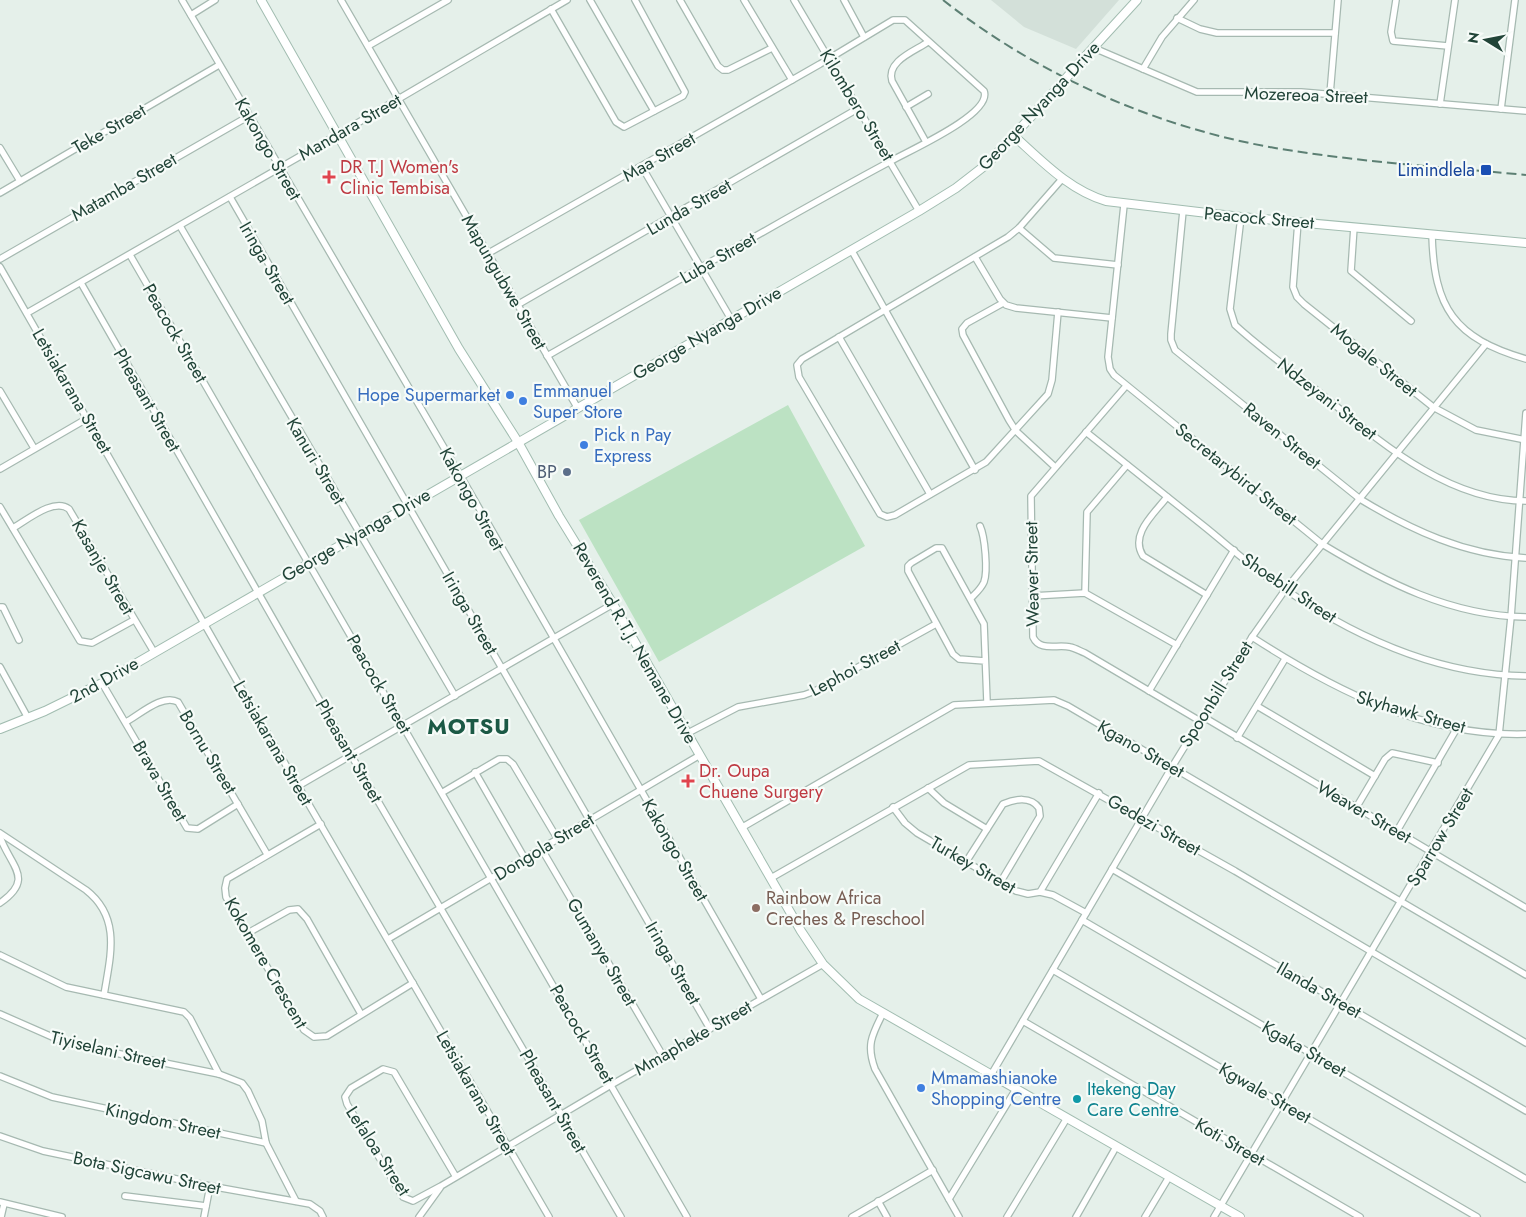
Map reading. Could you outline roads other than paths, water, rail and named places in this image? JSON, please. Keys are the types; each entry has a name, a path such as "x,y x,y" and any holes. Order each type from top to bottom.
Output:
{"street":[{"name":"Kakongo Street","path":"182,0 248,116 460,475 761,999"},
{"path":"191,15 215,0"},
{"name":"Reverend R.T.J. Nemane Drive","path":"261,0 459,348 520,441 741,828 801,931 823,964 859,999 1240,1217"},
{"name":"Mapungubwe Street","path":"341,0 487,254 578,407"},
{"path":"368,46 448,0"},
{"name":"Mandara Street","path":"27,313 81,284 567,0"},
{"path":"590,0 654,112"},
{"path":"551,9 618,126 627,126 683,96 686,91 635,0"},
{"path":"680,0 722,70 728,70 772,48"},
{"path":"744,0 792,80"},
{"name":"Kilombero Street","path":"794,0 920,211"},
{"path":"844,0 864,36"},
{"name":"George Nyanga Drive","path":"205,623 307,562 731,318 852,252 973,176 1014,136 1137,0"},
{"path":"1143,69 1156,44 1194,0"},
{"path":"1330,94 1338,0"},
{"path":"1396,0 1391,32 1393,41 1448,46"},
{"path":"1440,104 1454,0"},
{"path":"1501,109 1515,0"},
{"name":"Maa Street","path":"487,254 642,167 890,21 900,18 907,22 928,42"},
{"path":"1177,18 1200,30 1217,33 1335,33"},
{"path":"926,142 891,79 891,69 896,63 928,42"},
{"name":"Luba Street","path":"547,356 966,119 981,104 985,96 980,87 928,42"},
{"name":"Mozereoa Street","path":"1094,48 1197,92 1290,91 1526,111"},
{"name":"Teke Street","path":"0,192 219,65"},
{"path":"906,107 928,94"},
{"name":"Lunda Street","path":"517,305 860,108"},
{"name":"Matamba Street","path":"0,259 248,116"},
{"name":"Peacock Street","path":"1014,136 1062,178 1093,197 1124,205 1526,243"},
{"path":"0,148 20,181"},
{"path":"642,167 731,318"},
{"path":"1058,312 1050,390 1016,431 995,454 975,470 895,515 887,517 880,514 796,373 799,362 975,257 1019,228 1062,178"},
{"name":"Iringa Street","path":"230,197 319,354 591,818 710,1029"},
{"name":"Secretarybird Street","path":"1124,205 1109,363 1114,375 1322,544 1406,590 1452,606 1511,617 1526,617"},
{"name":"Raven Street","path":"1183,211 1171,334 1172,345 1181,355 1360,499 1412,529 1438,539 1467,549 1515,558 1526,558"},
{"name":"Ndzeyani Street","path":"1241,217 1230,309 1232,321 1241,330 1396,453 1445,481 1493,496 1526,501"},
{"name":"Mogale Street","path":"1298,222 1293,280 1297,297 1433,407 1476,430 1525,440"},
{"name":"Kanuri Street","path":"180,226 455,696"},
{"path":"1354,227 1351,271 1411,320"},
{"path":"1019,228 1054,258 1118,264"},
{"path":"1432,235 1434,266 1443,301 1462,327 1486,344 1526,359"},
{"path":"852,252 975,470"},
{"name":"Peacock Street","path":"130,255 307,562 443,792 687,1217"},
{"path":"975,257 1003,303 1016,308 1112,318"},
{"name":"Letsiakarana Street","path":"0,267 298,786 549,1217"},
{"name":"Pheasant Street","path":"81,284 351,755 621,1217"},
{"path":"1003,303 967,323 962,332 999,403 1016,431 1054,467"},
{"path":"839,337 930,494"},
{"name":"Spoonbill Street","path":"991,1075 1141,818 1252,637 1285,590 1486,344"},
{"name":"Weaver Street","path":"1126,386 1036,488 1031,500 1032,633 1035,641 1044,646 1076,648 1149,691 1237,738 1526,908"},
{"path":"0,391 2,401 34,448"},
{"name":"Sparrow Street","path":"1214,1217 1500,735 1526,413"},
{"path":"0,469 88,418"},
{"name":"Shoebill Street","path":"1086,432 1285,590 1334,620 1382,644 1453,667 1505,675 1526,676"},
{"path":"1085,593 1087,512 1127,465"},
{"path":"1168,497 1139,536 1140,551 1143,556 1207,595"},
{"name":"Kasanje Street","path":"13,528 53,506 65,506 154,652"},
{"path":"0,507 80,641 85,644 92,644 134,620"},
{"path":"971,598 981,588 985,575 984,538 980,526"},
{"path":"985,661 956,657 908,571 908,566 911,563 936,548 942,548 984,624 985,661 986,702"},
{"path":"1149,691 1234,550"},
{"path":"1032,596 1085,593 1177,645"},
{"path":"298,786 613,604"},
{"path":"0,606 3,607 19,640"},
{"name":"2nd Drive","path":"0,729 102,683 205,623"},
{"name":"Lephoi Street","path":"688,733 738,707 798,697 815,691 936,624"},
{"name":"Skyhawk Street","path":"1252,637 1285,659 1350,695 1414,717 1457,728 1500,735 1526,734"},
{"path":"1237,738 1285,659"},
{"path":"0,667 28,718"},
{"name":"Brava Street","path":"102,683 187,828 198,829 238,804"},
{"name":"Bornu Street","path":"126,722 161,702 170,700 178,702 267,854"},
{"name":"Kgano Street","path":"741,828 946,708 960,703 1060,702 1526,975"},
{"path":"1257,706 1375,776"},
{"path":"1397,831 1457,728"},
{"path":"1356,808 1388,755 1392,752 1438,763"},
{"name":"Dongola Street","path":"388,939 524,857 700,755"},
{"path":"443,792 499,759 510,761 557,838"},
{"name":"Gedezi Street","path":"771,878 973,763 1033,760 1048,764 1526,1043"},
{"path":"476,772 524,857"},
{"path":"928,788 944,803 986,829"},
{"name":"Turkey Street","path":"893,807 909,827 1000,883 1022,893 1040,892 1098,793"},
{"path":"966,862 1000,808 1007,803 1030,800 1040,808 1037,821 1000,883"},
{"name":"Kokomere Crescent","path":"321,824 231,876 226,884 226,896 307,1034 324,1038 413,984"},
{"path":"0,832 86,890 96,900 107,919 112,938 104,995"},
{"path":"0,837 16,871 19,882 15,892 0,903"},
{"name":"Gumanye Street","path":"541,848 663,1056"},
{"name":"Ilanda Street","path":"1112,868 1526,1111"},
{"path":"1040,892 1053,895 1086,913"},
{"path":"248,933 288,910 298,909 307,919 361,1014"},
{"name":"Kgaka Street","path":"1082,920 1526,1179"},
{"path":"0,955 66,987 186,1013 219,1074"},
{"name":"Mmapheke Street","path":"419,1217 441,1186 611,1085 823,964"},
{"name":"Kgwale Street","path":"1053,970 1477,1217"},
{"path":"883,1013 871,1041 870,1055 875,1069 959,1217"},
{"name":"Tiyiselani Street","path":"0,1014 66,1043 219,1074 238,1081 245,1086 262,1121 266,1143"},
{"name":"Koti Street","path":"1023,1021 1360,1217"},
{"name":"Lefaloa Street","path":"441,1186 413,1201 403,1197 347,1104 346,1097 348,1091 383,1069 394,1072 456,1177"},
{"name":"Kingdom Street","path":"0,1076 52,1097 266,1143"},
{"path":"949,1199 1016,1089"},
{"path":"1007,1217 1066,1118"},
{"name":"Bota Sigcawu Street","path":"0,1136 43,1151 210,1186 296,1201 316,1207 323,1217"},
{"path":"266,1143 296,1201"},
{"path":"1076,1217 1116,1147"},
{"path":"852,1217 932,1170"},
{"path":"1145,1217 1169,1177"},
{"path":"204,1217 210,1186"},
{"path":"125,1196 206,1206"},
{"path":"878,1201 887,1217"},
{"path":"1,1217 2,1203 62,1217"}],"railway":[{"path":"943,0 1018,52 1058,74 1142,112 1186,127 1230,139 1306,153 1400,164 1526,175"}],"place":[{"name":"Limindlela","path":"1486,170"},
{"name":"DR T.J Women's Clinic Tembisa","path":"329,177"},
{"name":"Hope Supermarket","path":"510,395"},
{"name":"Emmanuel Super Store","path":"523,401"},
{"name":"Pick n Pay Express","path":"584,445"},
{"name":"BP","path":"567,472"},
{"name":"Dr. Oupa Chuene Surgery","path":"688,781"},
{"name":"Rainbow Africa Creches & Preschool","path":"756,908"},
{"name":"Mmamashianoke Shopping Centre","path":"921,1088"},
{"name":"Itekeng Day Care Centre","path":"1077,1099"}],"district":[{"name":"MOTSU","path":"469,726"}]}
